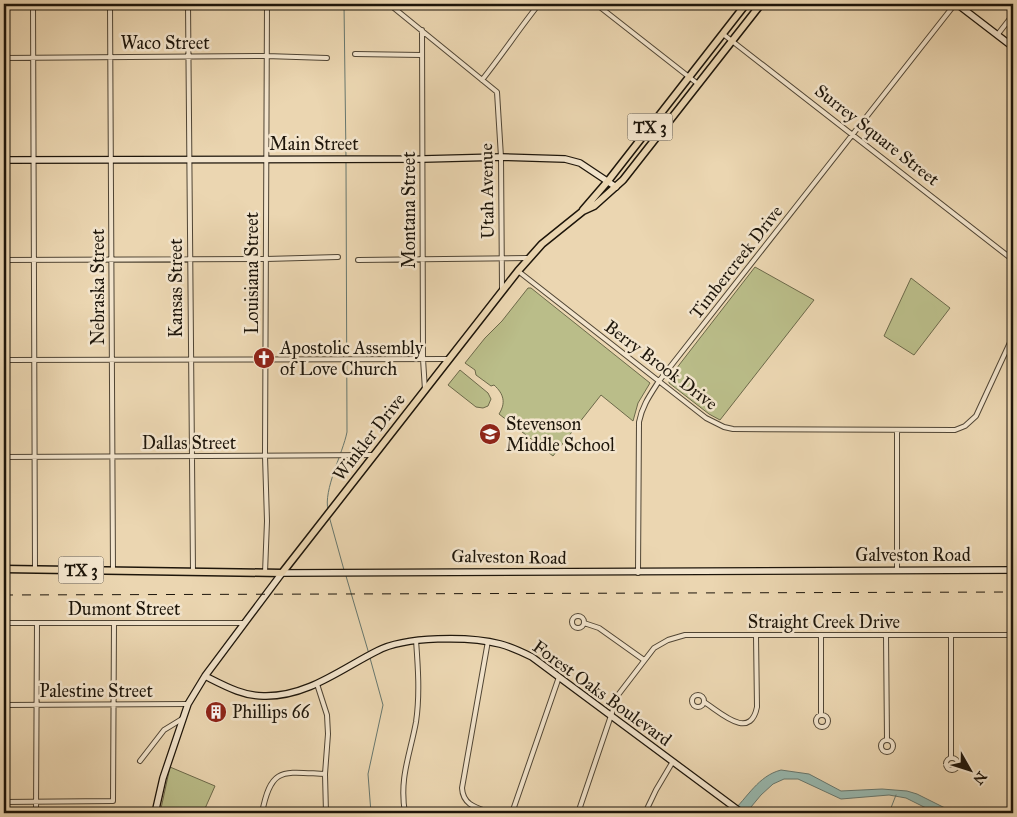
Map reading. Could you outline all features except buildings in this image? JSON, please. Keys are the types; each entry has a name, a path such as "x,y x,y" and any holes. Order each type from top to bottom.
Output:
{"main road":[{"name":"Winkler Drive","path":"282,573 502,289 528,258 582,211 608,181 746,4"},
{"name":"Winkler Drive","path":"582,211 594,206 631,171 761,4"},
{"name":"Galveston Road","path":"4,569 282,573"}],"street":[{"path":"33,4 35,570"},
{"name":"Nebraska Street","path":"110,4 113,571"},
{"name":"Kansas Street","path":"188,4 193,572"},
{"name":"Louisiana Street","path":"265,573 267,521 265,456 266,4"},
{"path":"389,4 482,80 539,4"},
{"path":"596,4 698,84"},
{"path":"956,4 1013,47"},
{"name":"Timbercreek Drive","path":"638,573 639,422 642,409 659,382 956,4"},
{"path":"998,34 1012,16 1011,4"},
{"name":"Montana Street","path":"422,30 423,359 425,390"},
{"name":"Surrey Square Street","path":"723,34 1013,260"},
{"path":"355,54 421,55"},
{"name":"Waco Street","path":"4,58 266,56 327,58"},
{"name":"Utah Avenue","path":"482,80 498,92 501,157 502,289"},
{"name":"Main Street","path":"4,160 423,159 501,157 565,159 580,163 616,187"},
{"path":"4,260 190,260 338,257"},
{"path":"358,260 528,258"},
{"name":"Berry Brook Drive","path":"518,271 706,418 719,425 733,429 955,430 965,426 976,416 1013,336"},
{"path":"4,360 449,359"},
{"path":"897,570 898,430"},
{"name":"Dallas Street","path":"4,457 374,455"},
{"name":"Galveston Road","path":"282,573 1013,570"},
{"path":"155,813 162,778 188,704 205,676 282,573"},
{"name":"Dumont Street","path":"4,623 244,623"},
{"path":"36,813 37,623"},
{"path":"4,802 113,801 114,623"},
{"path":"584,623 599,628 644,660"},
{"path":"821,635 821,716"},
{"path":"886,635 887,740"},
{"path":"951,635 951,758"},
{"name":"Straight Creek Drive","path":"578,813 618,696 644,660 660,643 677,637 1013,635"},
{"path":"704,702 732,722 746,723 753,717 757,707 756,636"},
{"path":"405,813 404,774 416,722 418,670 416,640"},
{"name":"Forest Oaks Boulevard","path":"205,676 232,690 264,697 290,693 317,684 392,644 416,640 488,641 520,651 559,677 672,763 742,813"},
{"path":"488,641 462,795 468,804 492,813"},
{"path":"512,813 559,677"},
{"path":"317,684 328,715 325,774 326,813"},
{"name":"Palestine Street","path":"4,704 188,704"},
{"path":"140,761 164,730 183,718"},
{"path":"1013,752 1013,760"},
{"path":"645,813 672,763"},
{"path":"262,813 268,788 278,776 291,772 325,774"}],"green space":[{"path":"755,267 814,300 720,420 709,414 669,383 669,378"},
{"path":"911,278 950,308 914,355 884,336"},
{"path":"528,288 531,288 650,383 638,403 633,421 601,395 553,456 499,414 503,406 500,392 494,385 491,386 476,375 475,370 465,363"},
{"path":"460,370 488,393 491,399 488,406 483,408 476,407 448,385"},
{"path":"170,767 215,786 203,813 160,813"}],"water":[{"path":"781,770 809,774 841,791 882,789 907,791 955,813 936,813 906,798 889,795 841,799 798,779 784,779 773,784 746,813 731,813 760,782"}],"waterway":[{"path":"344,4 346,158"},
{"path":"328,510 328,492 347,432 346,162"},
{"path":"329,516 344,570"},
{"path":"346,576 369,654"},
{"path":"370,658 383,705 368,774 371,813"},
{"path":"889,813 896,795"}],"railway":[{"path":"4,595 1013,592"}],"place":[{"name":"Apostolic Assembly of Love Church","path":"264,358"},
{"name":"Stevenson Middle School","path":"490,434"},
{"name":"Phillips 66","path":"216,712"}]}
